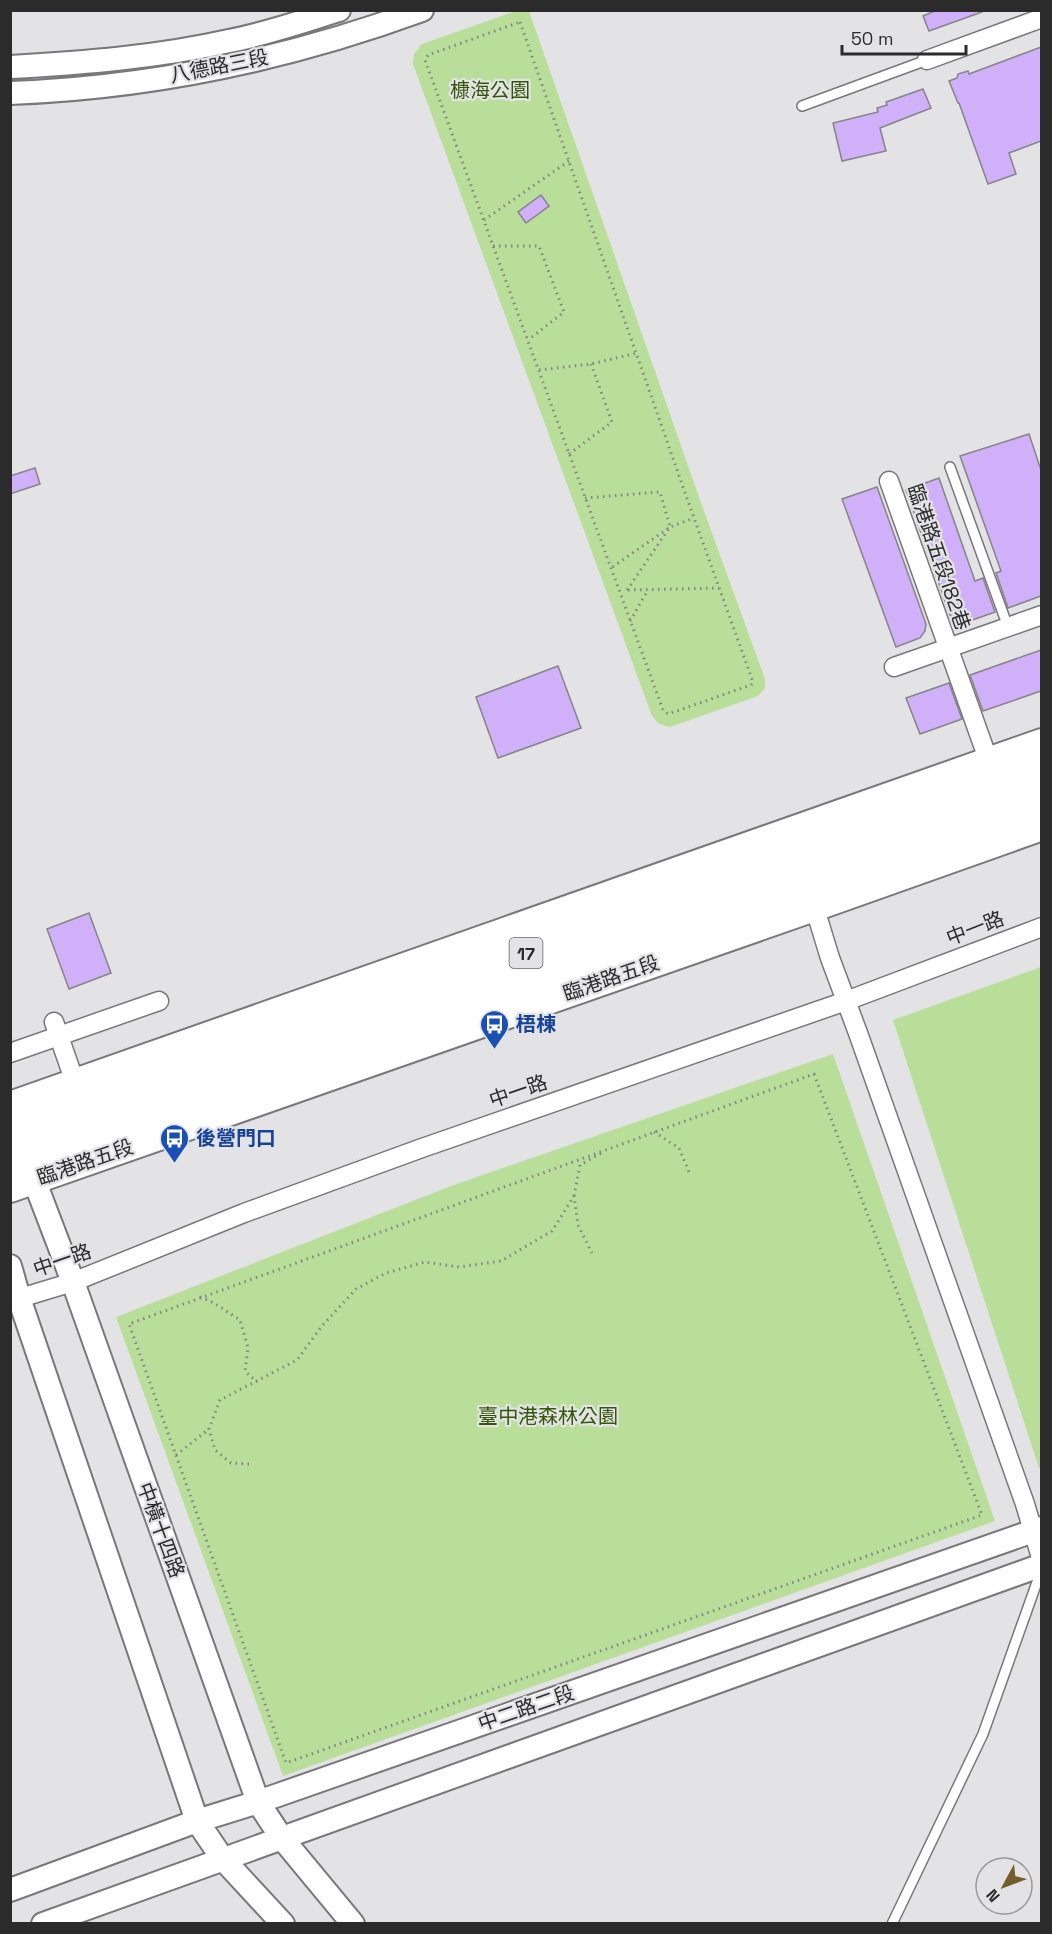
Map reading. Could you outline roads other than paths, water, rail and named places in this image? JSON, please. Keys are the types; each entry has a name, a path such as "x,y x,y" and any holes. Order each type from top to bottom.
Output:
{"main road":[{"name":"臨港路五段","path":"801,870 989,762 1041,744"},
{"name":"臨港路五段","path":"16,1146 801,870 1041,771"},
{"name":"臨港路五段","path":"16,1146 801,870 1041,798"},
{"name":"臨港路五段","path":"801,870 1041,826"}],"street":[{"name":"八德路三段","path":"10,67 59,65 152,54 230,41 339,10"},
{"name":"八德路三段","path":"10,93 65,91 205,71 287,51 382,17 422,10"},
{"path":"927,60 1041,18"},
{"name":"臨港路五段182巷","path":"889,481 989,762"},
{"name":"臨港路五段182巷","path":"894,667 1041,615"},
{"path":"801,870 830,958 1025,1504 1037,1530 1041,1564"},
{"name":"中一路","path":"15,1300 73,1282 244,1213 422,1148 846,1001 1041,927"},
{"path":"10,1053 56,1029 159,1001"},
{"path":"56,1029 88,1120"},
{"name":"中橫十四路","path":"16,1146 49,1217 73,1282 258,1802 281,1837 353,1923"},
{"path":"10,1266 15,1300 197,1821 222,1858 283,1923"},
{"name":"中二路二段","path":"10,1890 197,1821 258,1802 1037,1530"},
{"name":"中二路二段","path":"43,1923 1041,1564"}],"lane":[{"path":"802,106 927,60"},
{"path":"950,467 1008,627"},
{"path":"892,1923 983,1734 1041,1564"}],"place":[{"name":"梧棟","path":"495,1050"},
{"name":"後營門口","path":"175,1164"}],"park label":[{"name":"槺海公園","path":"490,90"},
{"name":"臺中港森林公園","path":"548,1416"}]}
